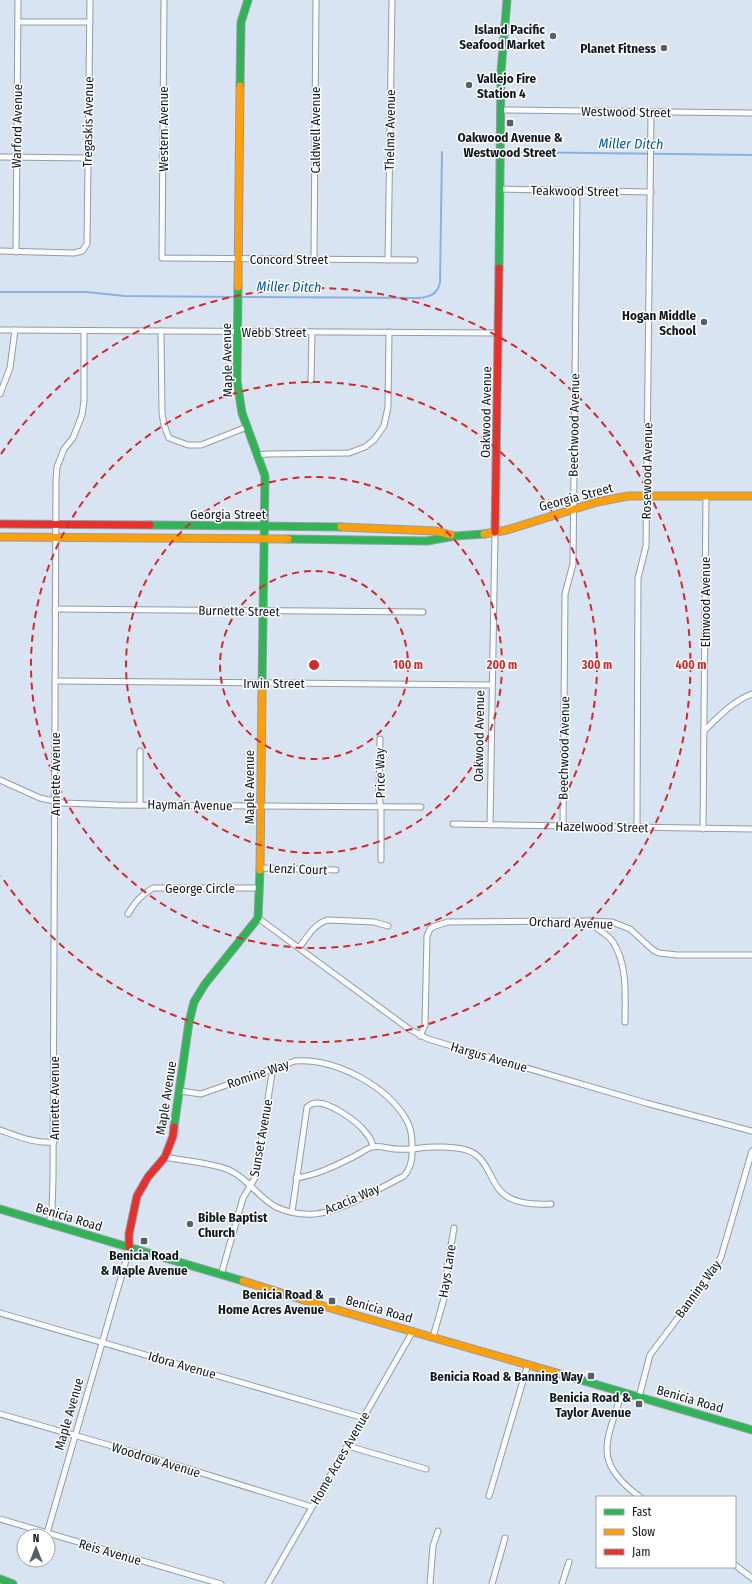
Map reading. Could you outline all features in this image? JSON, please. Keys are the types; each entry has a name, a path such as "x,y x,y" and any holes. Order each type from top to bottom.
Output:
{"main road":[{"name":"Maple Avenue","path":"129,1247 129,1234 137,1196 148,1177 165,1157 173,1136 189,1022 194,1002 206,984 258,918 260,888 265,476 260,455 238,399 237,332 241,22 248,0"},
{"name":"Oakwood Avenue","path":"495,532 500,333 500,110 507,0"},
{"name":"Georgia Street","path":"0,537 264,538 427,541 455,536 495,532 614,498 646,495 752,496"},
{"name":"Georgia Street","path":"0,524 379,528 436,531 455,536"},
{"name":"Benicia Road","path":"0,1209 320,1305 752,1430"},
{"path":"0,1579 13,1584"}],"street":[{"name":"Warford Avenue","path":"16,252 18,0"},
{"name":"Tregaskis Avenue","path":"16,252 74,253 82,251 87,244 90,0"},
{"name":"Western Avenue","path":"162,258 164,0"},
{"name":"Caldwell Avenue","path":"314,259 316,0"},
{"name":"Thelma Avenue","path":"388,260 392,0"},
{"path":"18,22 90,22"},
{"name":"Westwood Street","path":"500,110 752,113"},
{"name":"Rosewood Avenue","path":"637,828 638,578 646,546 651,112"},
{"path":"0,157 88,158"},
{"name":"Teakwood Street","path":"500,189 651,192"},
{"name":"Beechwood Avenue","path":"563,827 565,594 573,564 577,191"},
{"path":"0,251 16,252"},
{"name":"Concord Street","path":"162,258 415,260"},
{"name":"Webb Street","path":"0,330 500,333"},
{"path":"0,394 10,368 15,330"},
{"name":"Annette Avenue","path":"49,1223 52,1211 54,1142 55,609 57,467 64,449 73,438 82,415 84,401 84,331"},
{"path":"161,331 162,413 164,425 169,438 188,445 201,446 248,427"},
{"path":"311,380 312,332"},
{"path":"260,455 349,453 365,448 374,440 384,426 388,407 389,332"},
{"name":"Elmwood Avenue","path":"703,829 706,496"},
{"name":"Oakwood Avenue","path":"490,825 495,532"},
{"name":"Burnette Street","path":"55,609 423,612"},
{"name":"Irwin Street","path":"55,681 492,684"},
{"path":"704,731 729,707 752,694"},
{"name":"Price Way","path":"380,739 379,798 381,807 381,860"},
{"path":"140,751 140,805"},
{"name":"Hayman Avenue","path":"0,780 40,798 63,803 421,807"},
{"name":"Hazelwood Street","path":"453,824 752,829"},
{"name":"Lenzi Court","path":"260,868 336,870"},
{"name":"George Circle","path":"128,914 136,901 143,894 153,888 260,888"},
{"name":"Hargus Avenue","path":"258,918 420,1036 646,1103 752,1131"},
{"path":"299,948 313,929 323,921 374,922 388,926"},
{"path":"590,921 594,927 612,941 620,960 625,981 625,1022"},
{"name":"Orchard Avenue","path":"420,1036 425,1025 427,936 428,932 435,926 448,922 612,922 630,929 653,950 659,952 677,955 752,955"},
{"name":"Romine Way","path":"180,1092 201,1094 273,1067 296,1061 315,1061 324,1063 366,1081 389,1098 408,1121 413,1150"},
{"name":"Sunset Avenue","path":"221,1275 243,1198 256,1176 273,1067"},
{"path":"292,1212 307,1108 312,1104 324,1104 340,1112 355,1121 366,1133 373,1147"},
{"path":"0,1130 35,1141 45,1143 54,1142"},
{"path":"296,1178 328,1169 373,1147 413,1150 420,1148 463,1149 482,1160 487,1166 499,1190 505,1195 528,1204 551,1204"},
{"name":"Acacia Way","path":"165,1157 219,1167 231,1171 275,1206 292,1212 314,1214 329,1212 404,1176 409,1170 413,1150"},
{"name":"Banning Way","path":"639,1397 650,1355 714,1270 721,1257 752,1151"},
{"name":"Hays Lane","path":"433,1337 446,1288 446,1270 454,1228"},
{"name":"Maple Avenue","path":"49,1528 129,1247"},
{"name":"Idora Avenue","path":"0,1314 364,1418"},
{"name":"Home Acres Avenue","path":"268,1584 413,1332"},
{"path":"489,1496 528,1364"},
{"path":"622,1392 606,1448 610,1466 622,1482 639,1496"},
{"name":"Woodrow Avenue","path":"0,1414 312,1507"},
{"path":"348,1446 426,1469"},
{"name":"Reis Avenue","path":"0,1519 31,1528"},
{"path":"430,1584 433,1546 438,1531"},
{"name":"Reis Avenue","path":"56,1535 221,1584"},
{"path":"492,1584 505,1538"},
{"path":"562,1584 569,1562"},
{"path":"736,1566 752,1578"}],"waterway":[{"name":"Miller Ditch","path":"240,297 419,298 427,297 433,294 440,282 442,152"},
{"name":"Miller Ditch","path":"510,152 752,155"},
{"name":"Miller Ditch","path":"0,292 86,292 125,296 235,297"}],"traffic: fast":[{"path":"240,86 241,22 248,0"},
{"path":"499,268 501,72 507,0"},
{"path":"238,287 237,381 242,413 265,476 262,687"},
{"path":"150,525 341,527"},
{"path":"288,539 427,541 455,536 484,534"},
{"path":"174,1127 189,1022 194,1002 205,984 258,918 260,870"},
{"path":"0,1209 243,1281"},
{"path":"567,1376 752,1430"},
{"path":"0,1579 13,1584"}],"traffic: slow":[{"path":"238,287 240,86"},
{"path":"484,534 507,530 597,502 628,496 752,496"},
{"path":"341,527 436,531 451,535"},
{"path":"0,537 288,539"},
{"path":"260,870 262,687"},
{"path":"243,1281 320,1305 567,1376"}],"traffic: jam":[{"path":"495,532 499,268"},
{"path":"0,524 150,525"},
{"path":"129,1247 129,1234 137,1196 148,1177 165,1157 173,1136 174,1127"}],"place":[{"name":"Island Pacific Seafood Market","path":"553,36"},
{"name":"Planet Fitness","path":"664,48"},
{"name":"Vallejo Fire Station 4","path":"469,85"},
{"name":"Oakwood Avenue & Westwood Street","path":"510,123"},
{"name":"Hogan Middle School","path":"704,322"},
{"name":"Bible Baptist Church","path":"190,1224"},
{"name":"Benicia Road & Maple Avenue","path":"144,1241"},
{"name":"Benicia Road & Home Acres Avenue","path":"332,1301"},
{"name":"Benicia Road & Banning Way","path":"591,1376"},
{"name":"Benicia Road & Taylor Avenue","path":"639,1404"}]}
